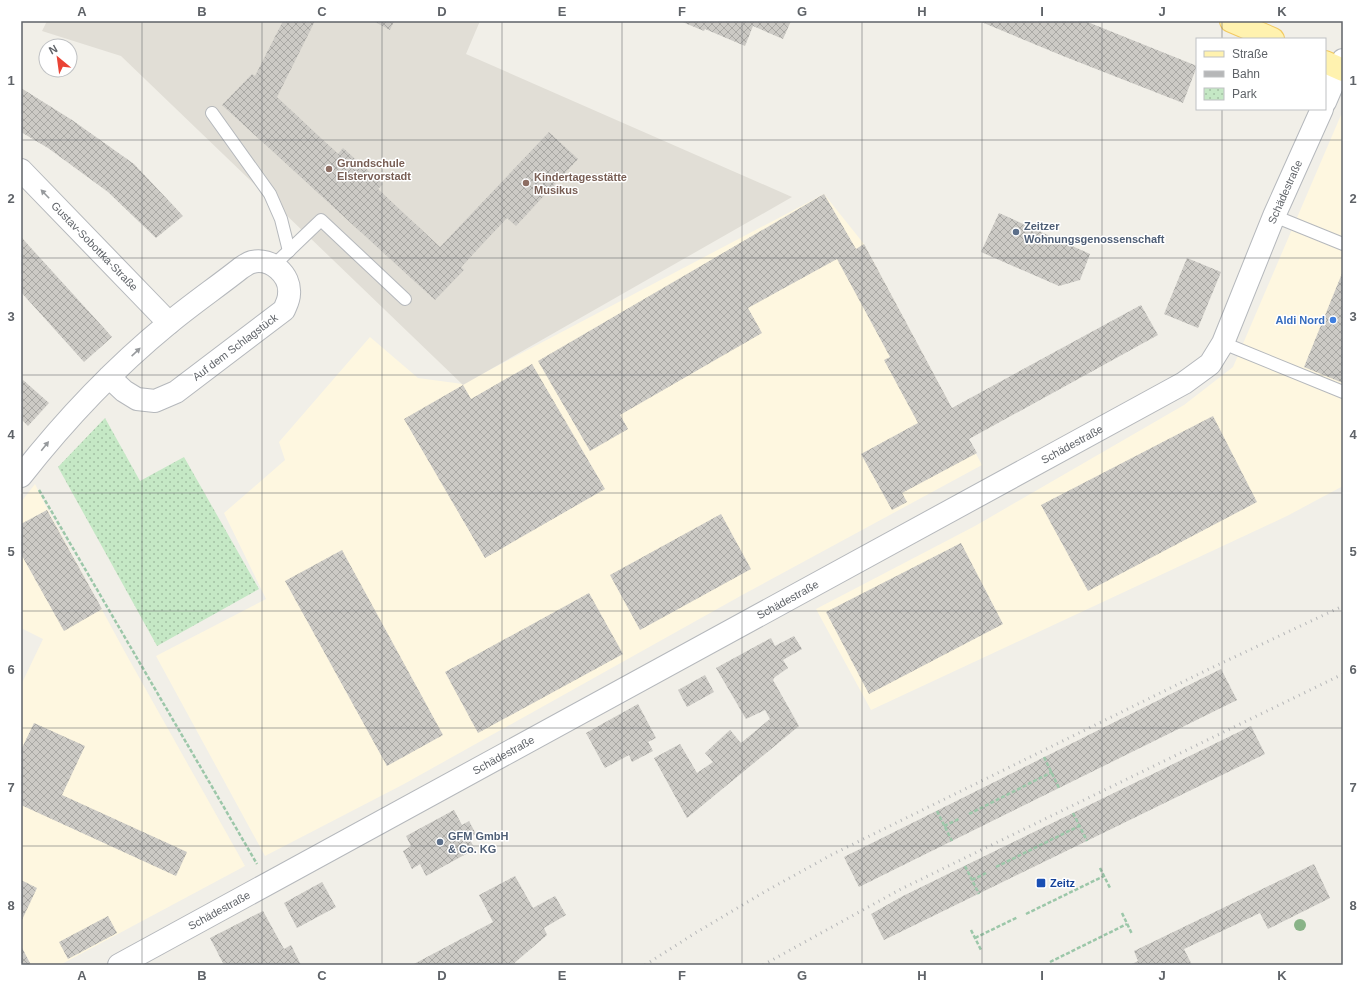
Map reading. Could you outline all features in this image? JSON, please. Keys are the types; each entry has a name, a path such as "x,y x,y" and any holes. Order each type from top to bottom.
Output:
{"main road":[{"path":"1231,21 1271,38"}],"street":[{"path":"1326,99 1338,65"},
{"name":"Schädestraße","path":"119,965 1184,383 1210,364 1223,343 1274,216 1322,110"},
{"name":"Gustav-Sobottka-Straße","path":"21,170 169,323"},
{"path":"24,473 70,416 109,377 169,323 250,262 266,262 281,258"},
{"name":"Auf dem Schlagstück","path":"109,377 124,391 137,399 155,401 176,392 284,310 288,302 289,294 285,277 280,270 281,258"}],"lane":[{"path":"212,113 270,194 281,219 281,258"},
{"path":"1274,216 1343,244"},
{"path":"281,258 321,220 405,299"},
{"path":"1223,343 1343,392"}],"path":[{"path":"24,473 268,883"},
{"path":"1044,757 1059,788"},
{"path":"970,814 1052,772"},
{"path":"937,811 952,841"},
{"path":"1073,813 1087,841"},
{"path":"944,826 959,819"},
{"path":"996,867 1079,826"},
{"path":"964,866 979,894"},
{"path":"1100,868 1110,888"},
{"path":"972,880 986,873"},
{"path":"1026,914 1104,876"},
{"path":"1122,913 1132,934"},
{"path":"975,938 1018,917"},
{"path":"1050,962 1127,924"},
{"path":"971,930 981,950"}],"shaded area":[{"path":"47,21 480,21 466,54 792,197 463,385 121,56 78,42 78,38 64,38 42,31"},
{"path":"1341,115 1343,116 1343,486 1287,516 871,710 816,609 975,526 1184,405 1233,367"},
{"path":"824,194 864,244 982,465 744,594 404,784 265,856 156,656 266,599 224,513 285,460 279,442 370,337 418,378 463,384"},
{"path":"35,484 126,654 245,866 60,965 31,965 21,946 21,685 43,639 21,628 21,502"}],"green space":[{"path":"105,418 140,481 184,457 259,589 157,646 58,467"}],"building":[{"name":"Grundschule Elstervorstadt","path":"283,21 315,21 277,97 338,154 343,148 383,184 378,189 440,247 549,132 578,159 516,226 507,218 461,267 464,270 435,300 222,105 252,74 255,76"},
{"path":"373,21 394,21 390,30"},
{"path":"680,21 791,21 783,39 753,26 745,46 705,29 704,31"},
{"path":"979,21 1085,21 1196,66 1196,69 1183,103"},
{"path":"21,88 72,120 134,164 183,216 156,238 108,192 48,148 21,132"},
{"path":"824,194 856,249 864,244 952,408 1141,305 1158,335 969,439 977,453 902,493 907,502 892,510 861,454 918,423 884,360 890,357 837,259 748,308 762,333 620,415 628,429 590,451 538,361"},
{"name":"Zeitzer Wohnungsgenossenschaft","path":"999,213 1090,254 1080,280 1059,286 981,252"},
{"path":"21,237 112,337 84,362 21,292"},
{"path":"1187,258 1221,272 1198,328 1164,314"},
{"name":"Aldi Nord","path":"1343,271 1343,383 1304,367"},
{"path":"532,364 605,489 485,558 404,419 463,385 471,399"},
{"path":"23,380 49,403 28,426 21,419 21,382"},
{"path":"1213,416 1257,502 1088,591 1041,505"},
{"path":"47,510 102,609 64,631 21,554 21,524"},
{"path":"721,514 751,569 640,630 610,575"},
{"path":"961,543 1003,624 869,694 826,612"},
{"path":"342,550 443,735 387,766 285,581"},
{"path":"589,593 623,654 478,733 445,672"},
{"path":"794,636 802,649 783,660 788,668 773,680 799,726 687,818 654,758 680,744 697,773 713,762 705,753 730,730 741,743 770,719 765,710 746,719 716,668 771,638 775,646"},
{"path":"1221,669 1237,700 859,887 844,857"},
{"path":"705,675 714,692 687,707 678,690"},
{"path":"638,704 656,738 648,742 653,751 632,762 629,755 605,768 586,733"},
{"path":"34,723 85,746 62,795 187,852 176,876 21,805 21,748"},
{"path":"1251,726 1265,754 884,940 871,914 903,896"},
{"name":"GFM GmbH & Co. KG","path":"454,810 462,825 469,821 476,834 469,838 475,849 426,876 420,864 412,869 403,851 411,846 406,836"},
{"path":"1314,864 1330,898 1268,929 1260,913 1184,949 1192,965 1130,965 1138,961 1134,951"},
{"path":"515,876 533,908 555,896 566,915 544,928 547,935 512,965 412,965 493,922 479,895"},
{"path":"21,880 37,888 21,922"},
{"path":"322,882 336,907 297,928 284,903"},
{"path":"263,911 284,949 291,945 301,965 224,965 210,938"},
{"path":"108,916 117,933 68,959 59,942"},
{"path":"21,946 31,965 21,965"}],"railway":[{"path":"645,965 766,891 833,854 1209,669 1343,606"},
{"path":"763,965 901,889 1343,674"}],"place":[{"name":"Grundschule Elstervorstadt","path":"329,169"},
{"name":"Kindertagesstätte Musikus","path":"526,183"},
{"name":"Zeitzer Wohnungsgenossenschaft","path":"1016,232"},
{"name":"Aldi Nord","path":"1333,320"},
{"name":"GFM GmbH & Co. KG","path":"440,842"},
{"name":"Zeitz","path":"1041,883"}]}
